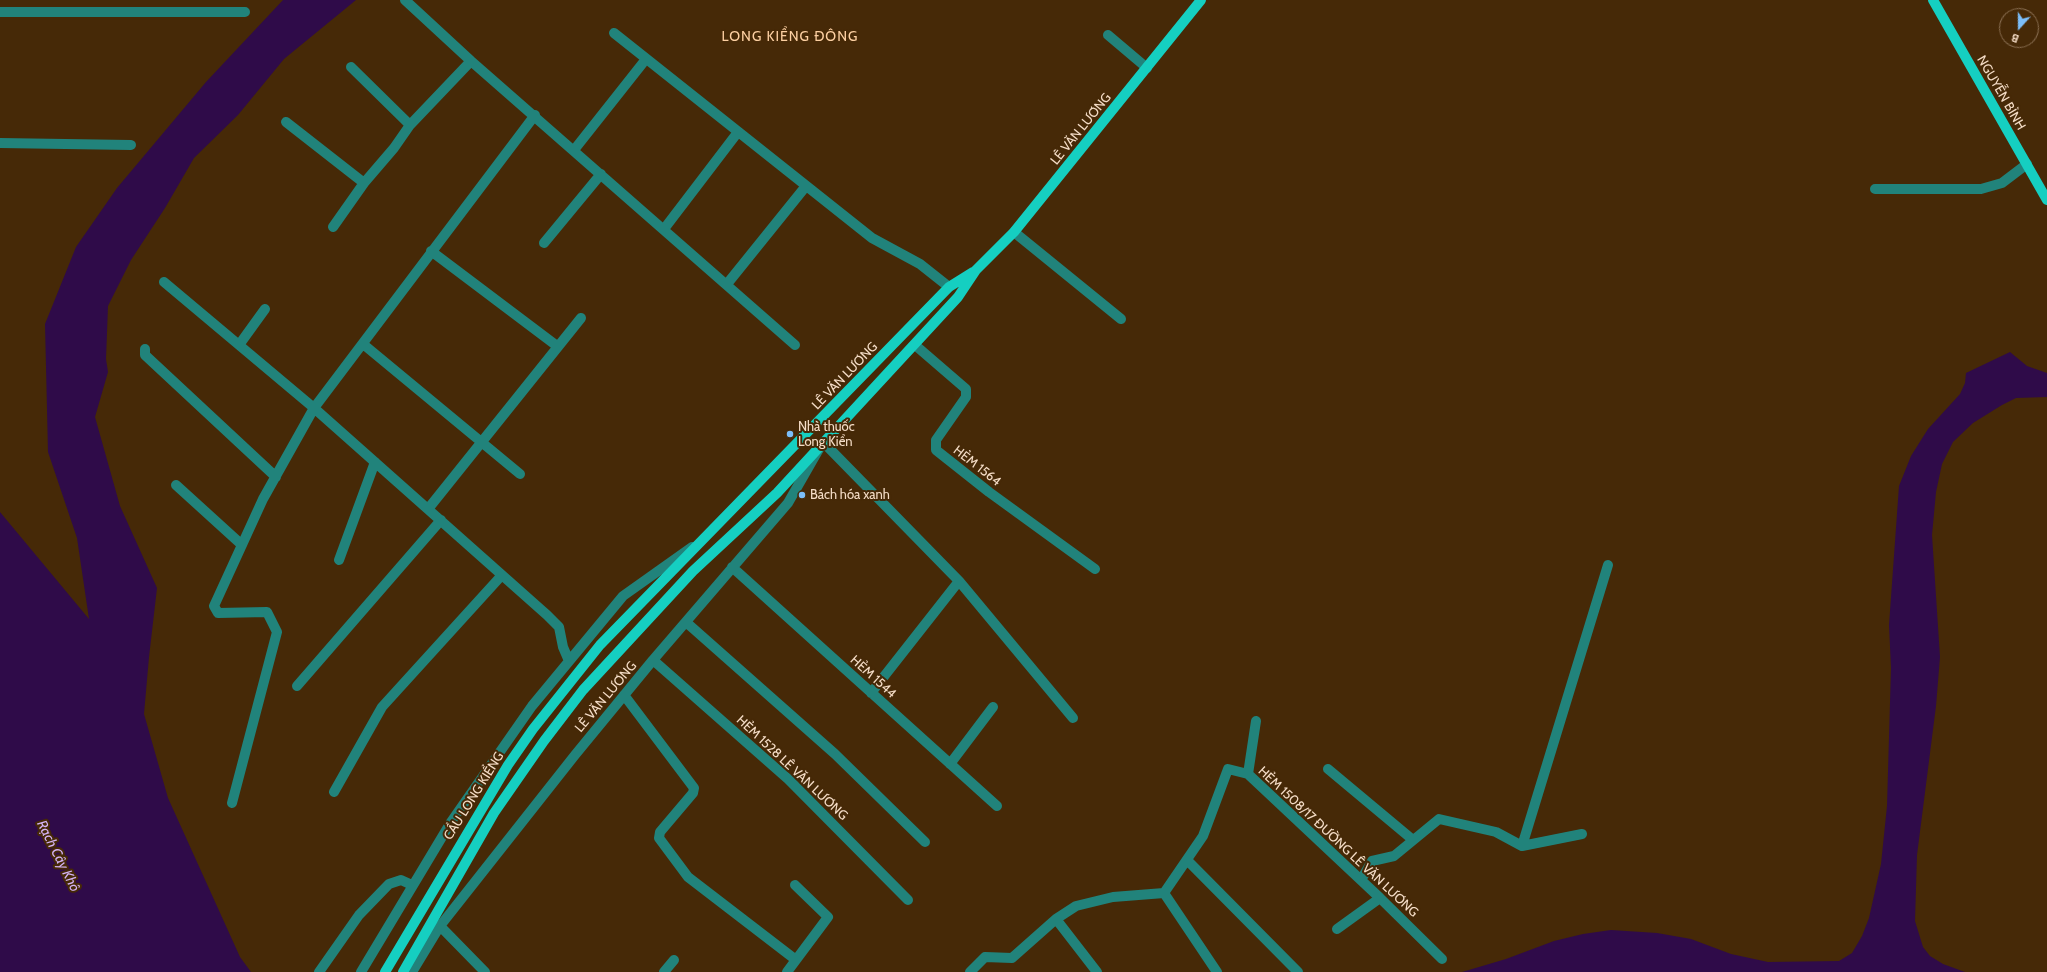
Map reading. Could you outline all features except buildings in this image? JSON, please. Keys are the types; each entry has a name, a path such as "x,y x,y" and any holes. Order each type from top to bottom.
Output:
{"main road":[{"name":"LÊ VĂN LƯƠNG","path":"614,655 693,571 777,493 915,345 958,297 976,270 1014,232 1144,65 1201,0"},
{"name":"NGUYỄN BÌNH","path":"1933,0 2047,200"},
{"name":"LÊ VĂN LƯƠNG","path":"600,645 949,287 976,270"},
{"name":"CẦU LONG KIỂNG","path":"385,972 508,765 533,728 600,645"},
{"name":"CẦU LONG KIỂNG","path":"403,972 494,813 544,741 583,690 614,655"}],"street":[{"path":"405,0 471,61 535,115 795,345"},
{"path":"0,12 245,12"},
{"path":"614,33 872,238 920,264 949,287"},
{"path":"1111,36 1144,65"},
{"path":"574,150 646,59"},
{"path":"332,227 364,183 410,125 471,61"},
{"path":"351,67 410,125"},
{"path":"232,803 277,632 267,612 218,612 214,606 276,477 314,408 535,115"},
{"path":"286,122 364,183"},
{"path":"664,229 738,132"},
{"path":"0,143 131,145"},
{"path":"1875,189 1981,189 2002,182 2027,164"},
{"path":"544,243 601,174"},
{"path":"727,284 806,186"},
{"path":"1014,232 1120,319"},
{"path":"431,251 557,346"},
{"path":"164,282 314,408 559,627 563,647 568,661"},
{"path":"239,345 265,309"},
{"path":"428,509 480,442 581,318"},
{"path":"363,344 520,474"},
{"name":"HẺM 1564","path":"915,345 966,389 966,397 936,440 936,450 989,492 1095,568"},
{"path":"146,348 145,355 276,477"},
{"path":"823,442 959,581 1073,718"},
{"name":"LÊ VĂN LƯƠNG","path":"412,972 440,926 624,695 788,503 823,442"},
{"path":"339,560 375,462"},
{"path":"176,485 242,545"},
{"path":"297,686 441,520"},
{"name":"LÊ VĂN LƯƠNG","path":"361,972 412,885 477,782 532,706 568,661 624,596 702,540"},
{"path":"1522,846 1608,565"},
{"name":"HẺM 1544","path":"732,567 997,806"},
{"path":"334,792 379,711 502,575"},
{"path":"871,693 959,581"},
{"path":"687,623 835,754 925,842"},
{"name":"HẺM 1528 LÊ VĂN LƯƠNG","path":"654,660 788,779 908,900"},
{"path":"624,695 694,788 693,793 660,832 659,838 688,877 796,960"},
{"path":"950,764 993,707"},
{"path":"1248,774 1256,721"},
{"path":"1328,768 1413,840"},
{"name":"HẺM 1508/17 ĐƯỜNG LÊ VĂN LƯƠNG","path":"1164,893 1203,836 1228,769 1248,774 1380,898 1442,959"},
{"path":"1361,880 1372,861 1394,856 1439,819 1496,832 1522,846 1582,834"},
{"path":"1187,860 1298,972"},
{"path":"320,972 359,915 388,884 401,880 412,885"},
{"path":"786,972 828,917 795,885"},
{"path":"970,972 985,958 1012,958 1056,919 1076,906 1113,897 1164,893 1217,972"},
{"path":"1337,929 1380,898"},
{"path":"1056,919 1097,972"},
{"path":"440,926 486,972"},
{"path":"664,972 674,960"}],"water":[{"name":"Rạch Cây Khô","path":"283,0 356,0 284,59 238,115 194,158 165,208 131,260 108,306 106,359 108,372 95,417 120,506 157,588 144,714 168,798 240,957 251,972 0,972 0,512 89,619 77,538 48,452 45,324 76,247 117,188 206,82"},
{"path":"2010,352 2027,366 2047,373 2047,397 2016,398 1973,423 1953,442 1942,464 1936,492 1932,535 1940,657 1936,706 1917,855 1915,921 1923,947 1930,956 1943,964 1965,972 1462,972 1506,959 1554,941 1583,934 1611,930 1657,933 1691,939 1731,954 1768,962 1839,961 1852,953 1862,936 1869,918 1881,864 1887,806 1891,668 1889,625 1899,486 1911,456 1928,429 1960,394 1965,383 1966,373"}],"place":[{"name":"Nhà thuốc Long Kiển","path":"790,434"},
{"name":"Bách hóa xanh","path":"802,495"}],"district":[{"name":"LONG KIỂNG ĐÔNG","path":"790,37"}]}
